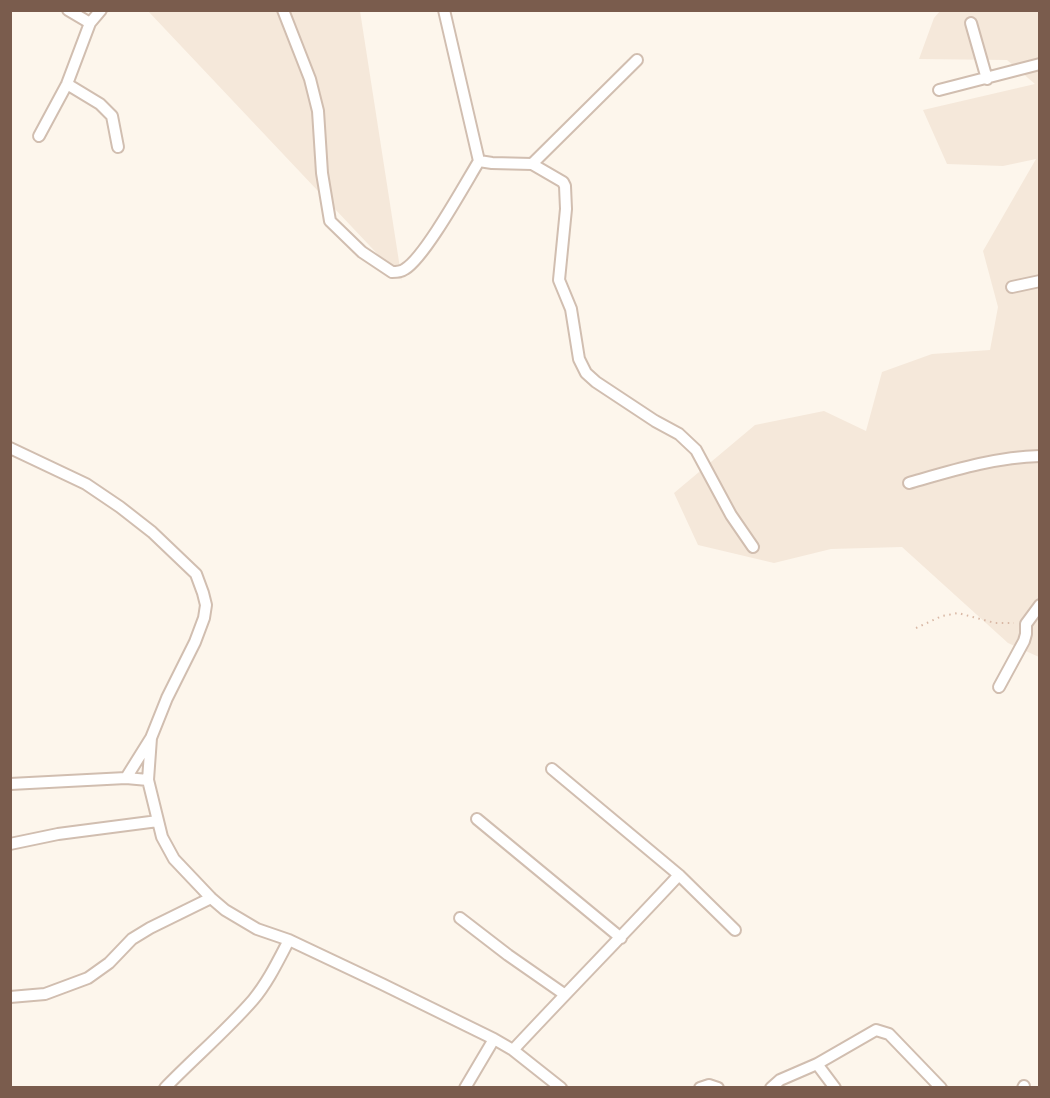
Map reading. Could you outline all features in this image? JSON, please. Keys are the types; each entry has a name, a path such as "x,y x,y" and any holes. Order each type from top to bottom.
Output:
{"street":[{"path":"68,10 90,23"},
{"path":"39,136 67,84 90,23 101,10"},
{"path":"283,10 310,79 318,111 327,213 334,225 362,252 392,272 407,269 426,245 479,161 444,10"},
{"path":"971,23 987,79"},
{"path":"532,164 637,60"},
{"path":"939,90 1040,64"},
{"path":"67,84 100,104 112,116 118,147"},
{"path":"479,161 532,164 560,179 565,186 565,228 559,280 571,309 576,351 586,373 633,407 679,434 696,450 731,515 753,547"},
{"path":"1012,287 1040,281"},
{"path":"10,448 86,484 120,507 152,532 195,574 204,593 206,605 204,618 151,738 126,778"},
{"path":"909,483 977,465 1020,457 1040,456"},
{"path":"999,687 1024,641 1026,624 1040,605"},
{"path":"151,738 148,780 162,837 174,860 225,910 257,928 289,940 513,1050 561,1088"},
{"path":"552,769 679,875 735,930"},
{"path":"10,784 126,778 148,780"},
{"path":"477,819 621,938"},
{"path":"10,844 57,834 158,821"},
{"path":"513,1050 679,875"},
{"path":"10,997 45,994 88,978 109,963 132,939 211,898"},
{"path":"460,918 564,994"},
{"path":"165,1088 226,1029 253,999 272,972 289,940"},
{"path":"771,1088 780,1080 817,1064 876,1030 889,1034 941,1088"},
{"path":"465,1088 494,1040"},
{"path":"817,1064 834,1088"},
{"path":"700,1088 710,1085 718,1088"}],"path":[{"path":"916,628 942,616 958,613 995,622 1026,624"}],"shaded area":[{"path":"148,11 360,11 402,280"},
{"path":"940,11 1039,11 1039,657 1008,643 902,547 831,549 774,563 698,545 674,493 755,425 824,411 866,431 882,372 932,354 990,350 998,307 983,251 1036,159 1003,166 947,164 923,110 1035,84 1007,60 919,59 934,18"}]}
